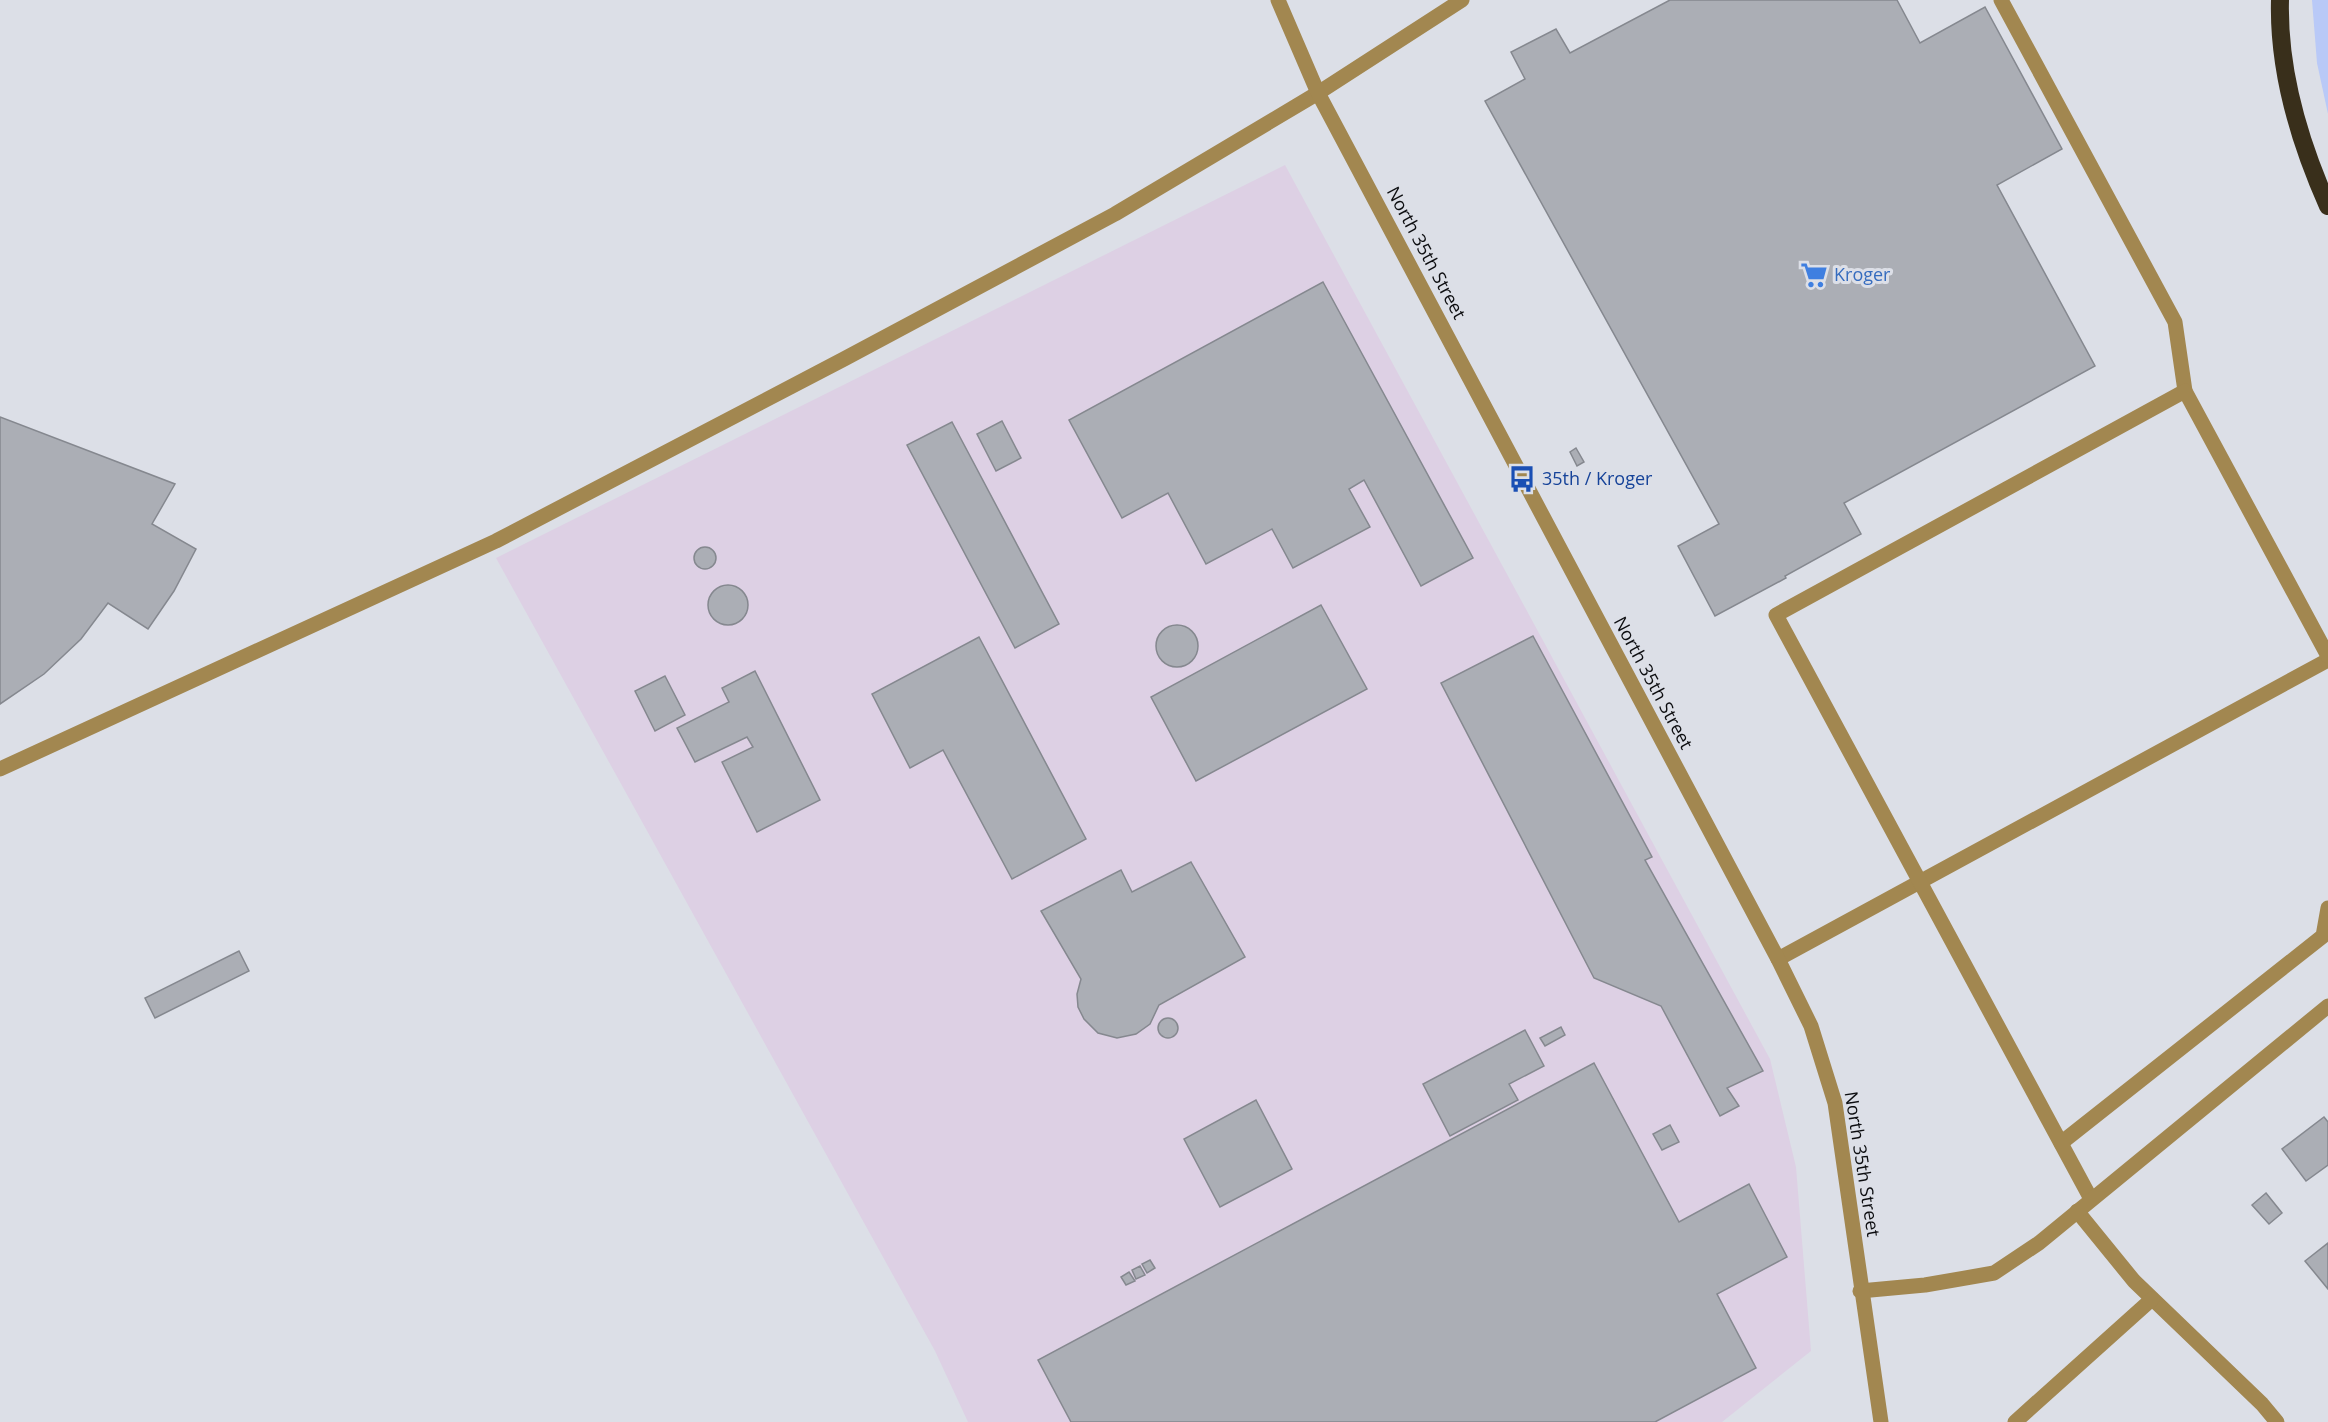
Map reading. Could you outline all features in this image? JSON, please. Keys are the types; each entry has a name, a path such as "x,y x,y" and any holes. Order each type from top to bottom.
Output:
{"highway":[{"path":"2280,0 2283,59 2294,112 2309,164 2328,206"}],"street":[{"name":"North 35th Street","path":"1278,0 1318,93 1423,286 1522,479 1778,959 1811,1026 1835,1103 1849,1190 1860,1291 1881,1422"},
{"path":"0,769 496,541 1115,214 1318,93 1462,0"},
{"path":"1778,959 2328,658 2185,391 2175,322 2001,0"},
{"path":"2091,1199 1776,615 2185,391"},
{"path":"2061,1143 2323,936 2328,908"},
{"path":"1860,1291 1925,1285 1994,1273 2039,1243 2328,1006"},
{"path":"2077,1211 2134,1281 2262,1404 2277,1422"},
{"path":"2015,1422 2152,1299"}],"shaded area":[{"path":"2312,0 2328,0 2328,114 2317,63"},
{"path":"1285,165 1770,1059 1796,1167 1811,1351 1722,1422 968,1422 935,1351 496,558"}],"building":[{"name":"Kroger","path":"1670,0 1897,0 1920,43 1985,7 2062,149 1997,185 2095,366 1844,503 1861,534 1715,616 1678,546 1719,524 1485,101 1525,79 1511,52 1556,29 1570,53"},
{"path":"1323,282 1473,558 1421,586 1364,480 1349,489 1370,527 1293,568 1272,529 1206,564 1168,493 1122,518 1069,420"},
{"path":"0,417 175,484 152,524 196,549 174,591 148,629 108,603 81,639 44,674 0,704"},
{"path":"1002,421 1021,458 996,471 977,434"},
{"path":"952,422 1059,624 1015,648 907,445"},
{"path":"1576,448 1584,462 1577,466 1570,452"},
{"path":"705,547 713,550 716,558 713,566 705,569 697,566 694,558 697,550"},
{"path":"728,585 742,591 748,605 742,619 728,625 714,619 708,605 714,591"},
{"path":"1321,605 1367,689 1196,781 1151,697"},
{"path":"1177,625 1192,631 1198,646 1192,661 1177,667 1162,661 1156,646 1162,631"},
{"path":"1533,636 1652,857 1645,860 1763,1071 1727,1088 1739,1106 1720,1116 1661,1006 1594,978 1441,683"},
{"path":"979,637 1086,839 1012,879 943,750 910,768 872,694"},
{"path":"755,671 820,800 757,832 722,762 753,747 747,737 695,762 677,728 729,702 722,688"},
{"path":"665,676 685,715 655,731 635,691"},
{"path":"1191,862 1245,957 1159,1005 1150,1024 1136,1034 1117,1038 1098,1033 1084,1019 1078,1007 1077,994 1081,979 1041,911 1121,870 1132,892"},
{"path":"239,951 249,971 155,1018 145,998"},
{"path":"1168,1018 1175,1021 1178,1028 1175,1035 1168,1038 1161,1035 1158,1028 1161,1021"},
{"path":"1561,1027 1565,1035 1545,1046 1540,1038"},
{"path":"1525,1030 1544,1066 1509,1084 1518,1100 1450,1136 1423,1084"},
{"path":"1594,1063 1679,1222 1749,1184 1787,1257 1717,1294 1756,1368 1655,1422 1071,1422 1038,1360"},
{"path":"1256,1100 1292,1169 1220,1207 1184,1139"},
{"path":"2324,1117 2328,1122 2328,1165 2306,1181 2282,1149"},
{"path":"1670,1125 1679,1142 1662,1150 1653,1134"},
{"path":"2266,1193 2282,1213 2269,1224 2252,1205"},
{"path":"2328,1243 2328,1289 2305,1261"},
{"path":"1150,1260 1155,1268 1147,1273 1142,1264"},
{"path":"1140,1266 1145,1275 1136,1279 1132,1270"},
{"path":"1129,1272 1135,1281 1126,1285 1121,1277"}],"place":[{"name":"Kroger","path":"1814,275"},
{"name":"35th / Kroger","path":"1522,479"}]}
